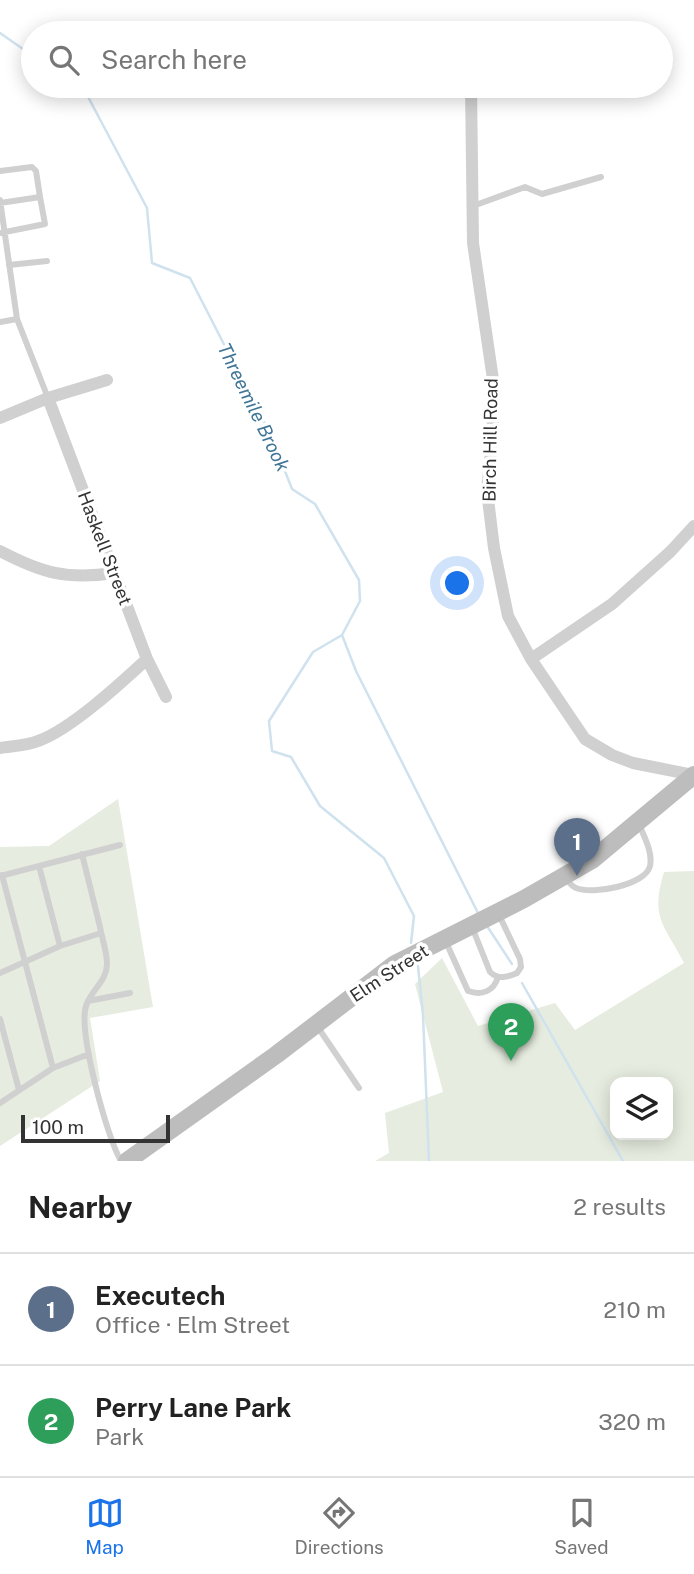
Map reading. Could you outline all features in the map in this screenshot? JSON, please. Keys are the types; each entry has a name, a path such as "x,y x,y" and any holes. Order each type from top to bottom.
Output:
{"street":[{"name":"Birch Hill Road","path":"471,98 473,243 494,386 493,435 487,491 489,516 508,616 531,659 585,739 593,746 633,763 694,775"},
{"path":"0,418 48,398 107,380"},
{"name":"Haskell Street","path":"48,398 146,659 166,697"},
{"path":"531,659 619,598 694,526"},
{"path":"0,551 31,566 63,575 82,577 114,573"},
{"path":"0,748 37,742 63,728 127,679 146,659"},
{"name":"Elm Street","path":"127,1161 395,964 484,920 592,860 694,775"}],"lane":[{"path":"0,171 32,167 36,171 45,224 2,232"},
{"path":"472,206 525,187 542,194 601,177"},
{"path":"40,197 0,201 2,232 17,319 48,398"},
{"path":"9,265 47,261"},
{"path":"0,322 17,319"},
{"path":"564,877 573,886 583,890 618,887 643,878 650,867 650,858 638,822"},
{"path":"53,1068 1,875 120,845"},
{"path":"82,854 107,959 107,973 85,1007 89,1054 114,1150 121,1161"},
{"path":"39,866 60,946"},
{"path":"484,920 520,959 522,967 517,974 498,977 490,972 484,920"},
{"path":"0,972 60,946 101,933"},
{"path":"445,938 468,991 479,994 485,992 496,984 498,977"},
{"path":"88,1001 130,993"},
{"path":"0,1019 19,1090"},
{"path":"316,1024 359,1088"},
{"path":"0,1103 53,1068 89,1054"}],"shaded area":[{"path":"118,799 153,1007 90,1018 100,1081 0,1146 0,847 49,846"},
{"path":"694,871 694,1161 375,1161 389,1153 385,1113 443,1092 415,984 442,958 478,1026 555,1003 575,1030 684,963 661,920 658,901 664,872"}],"waterway":[{"name":"Threemile Brook","path":"0,33 21,48"},
{"name":"Threemile Brook","path":"89,98 147,208 152,263 190,278 272,438 292,489 315,504 359,580 360,601 342,635 356,671 479,915"},
{"path":"342,635 313,652 269,721 272,751 291,757 320,806 384,858 414,916 411,943"},
{"name":"Threemile Brook","path":"487,926 512,964"},
{"path":"418,966 423,1015 429,1161"},
{"name":"Threemile Brook","path":"522,983 623,1161"}],"place":[{"name":"Executech","path":"577,876"},
{"name":"Perry Lane Park","path":"511,1061"}]}
